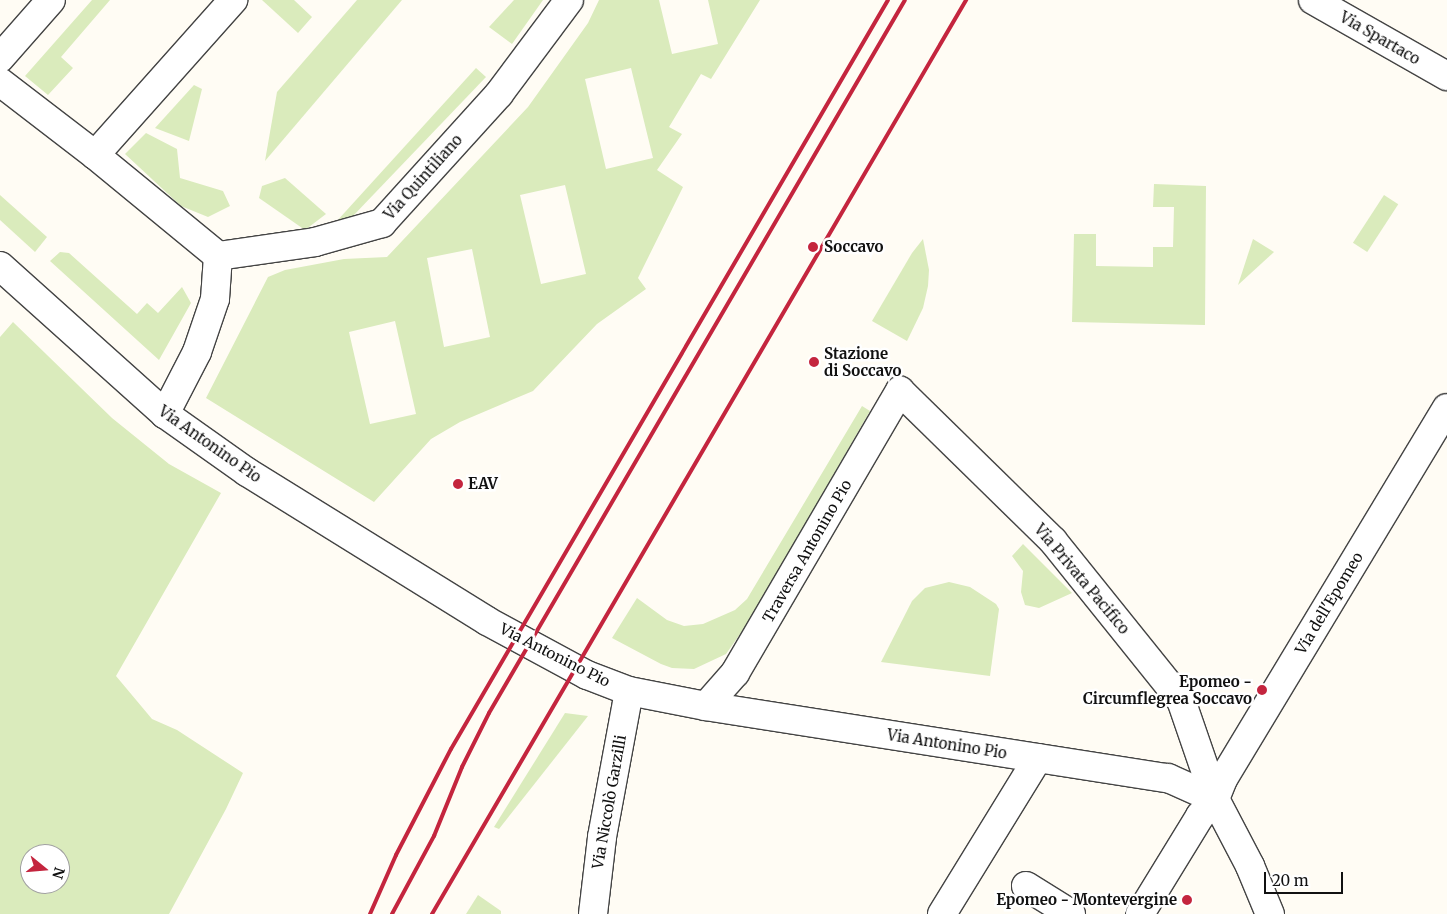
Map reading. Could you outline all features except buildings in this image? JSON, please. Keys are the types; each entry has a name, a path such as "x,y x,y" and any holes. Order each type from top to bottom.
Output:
{"street":[{"path":"0,58 52,0"},
{"path":"95,155 234,0"},
{"name":"Via Quintiliano","path":"218,256 315,242 382,222 499,94 569,0"},
{"name":"Via Spartaco","path":"1313,0 1447,76"},
{"path":"0,82 95,155 218,256 216,299 197,352 165,414"},
{"name":"Via Antonino Pio","path":"0,266 165,414 247,472 487,621 587,675 629,691 706,706 1168,778 1216,799"},
{"name":"Traversa Antonino Pio","path":"706,706 735,673 900,391"},
{"name":"Via Privata Pacifico","path":"900,391 1053,541 1181,700 1216,799 1250,866 1270,914"},
{"name":"Via dell'Epomeo","path":"1146,914 1206,820 1223,779 1447,408"},
{"name":"Via dell'Epomeo","path":"1140,914 1200,816 1230,781 1447,421"},
{"name":"Via Niccolò Garzilli","path":"593,914 602,837 629,691"},
{"path":"942,914 1038,758"},
{"path":"1026,886 1071,914"}],"green space":[{"path":"92,0 110,0 61,57 73,68 48,95 25,76"},
{"path":"262,0 294,0 312,17 298,33"},
{"path":"357,0 402,0 265,161 277,92"},
{"path":"514,0 543,0 512,44 489,27"},
{"path":"599,0 659,0 672,54 718,44 708,0 760,0 711,79 701,74 669,127 682,134 657,170 683,187 638,278 646,289 597,324 533,391 460,422 431,439 374,502 206,398 268,277 285,270 344,259 387,257 528,107 588,23","holes":["631,68 653,158 606,169 585,79","565,185 586,274 541,284 520,195","472,249 490,337 444,347 427,258","395,321 416,414 370,424 349,332"]},
{"path":"476,68 486,77 352,217 336,222"},
{"path":"194,85 202,89 189,141 155,128"},
{"path":"146,133 177,149 180,178 223,191 230,206 208,217 181,206 125,154"},
{"path":"285,178 326,214 305,230 259,198 262,186"},
{"path":"1154,184 1206,186 1205,325 1072,322 1074,234 1096,234 1096,266 1153,267 1153,247 1173,247 1174,207 1153,207"},
{"path":"0,195 47,237 35,252 0,220"},
{"path":"1384,195 1398,204 1367,252 1353,243"},
{"path":"923,239 929,270 928,286 923,308 907,341 872,321 912,253"},
{"path":"1253,239 1274,252 1238,285"},
{"path":"60,252 69,253 137,314 147,303 158,313 182,287 191,303 159,360 50,261"},
{"path":"13,322 112,418 169,464 221,493 116,676 152,719 177,730 243,773 226,809 169,914 0,914 0,337"},
{"path":"862,406 870,411 752,617 726,654 694,669 672,668 612,638 637,598 667,620 684,626 703,624 735,610 747,599"},
{"path":"1023,544 1072,593 1039,608 1025,605 1021,592 1023,571 1012,556"},
{"path":"949,582 970,587 996,604 999,609 990,676 881,662 912,601 925,588"},
{"path":"565,713 588,716 499,829 494,827"},
{"path":"478,895 501,911 501,914 466,914"}],"railway":[{"path":"370,914 396,855 451,749 888,0"},
{"path":"392,914 434,836 462,767 489,713 905,0"},
{"path":"432,914 966,0"}],"place":[{"name":"Soccavo","path":"813,247"},
{"name":"Stazione di Soccavo","path":"814,362"},
{"name":"EAV","path":"458,484"},
{"name":"Epomeo - Circumflegrea Soccavo","path":"1262,690"},
{"name":"Epomeo - Montevergine","path":"1187,900"}]}
